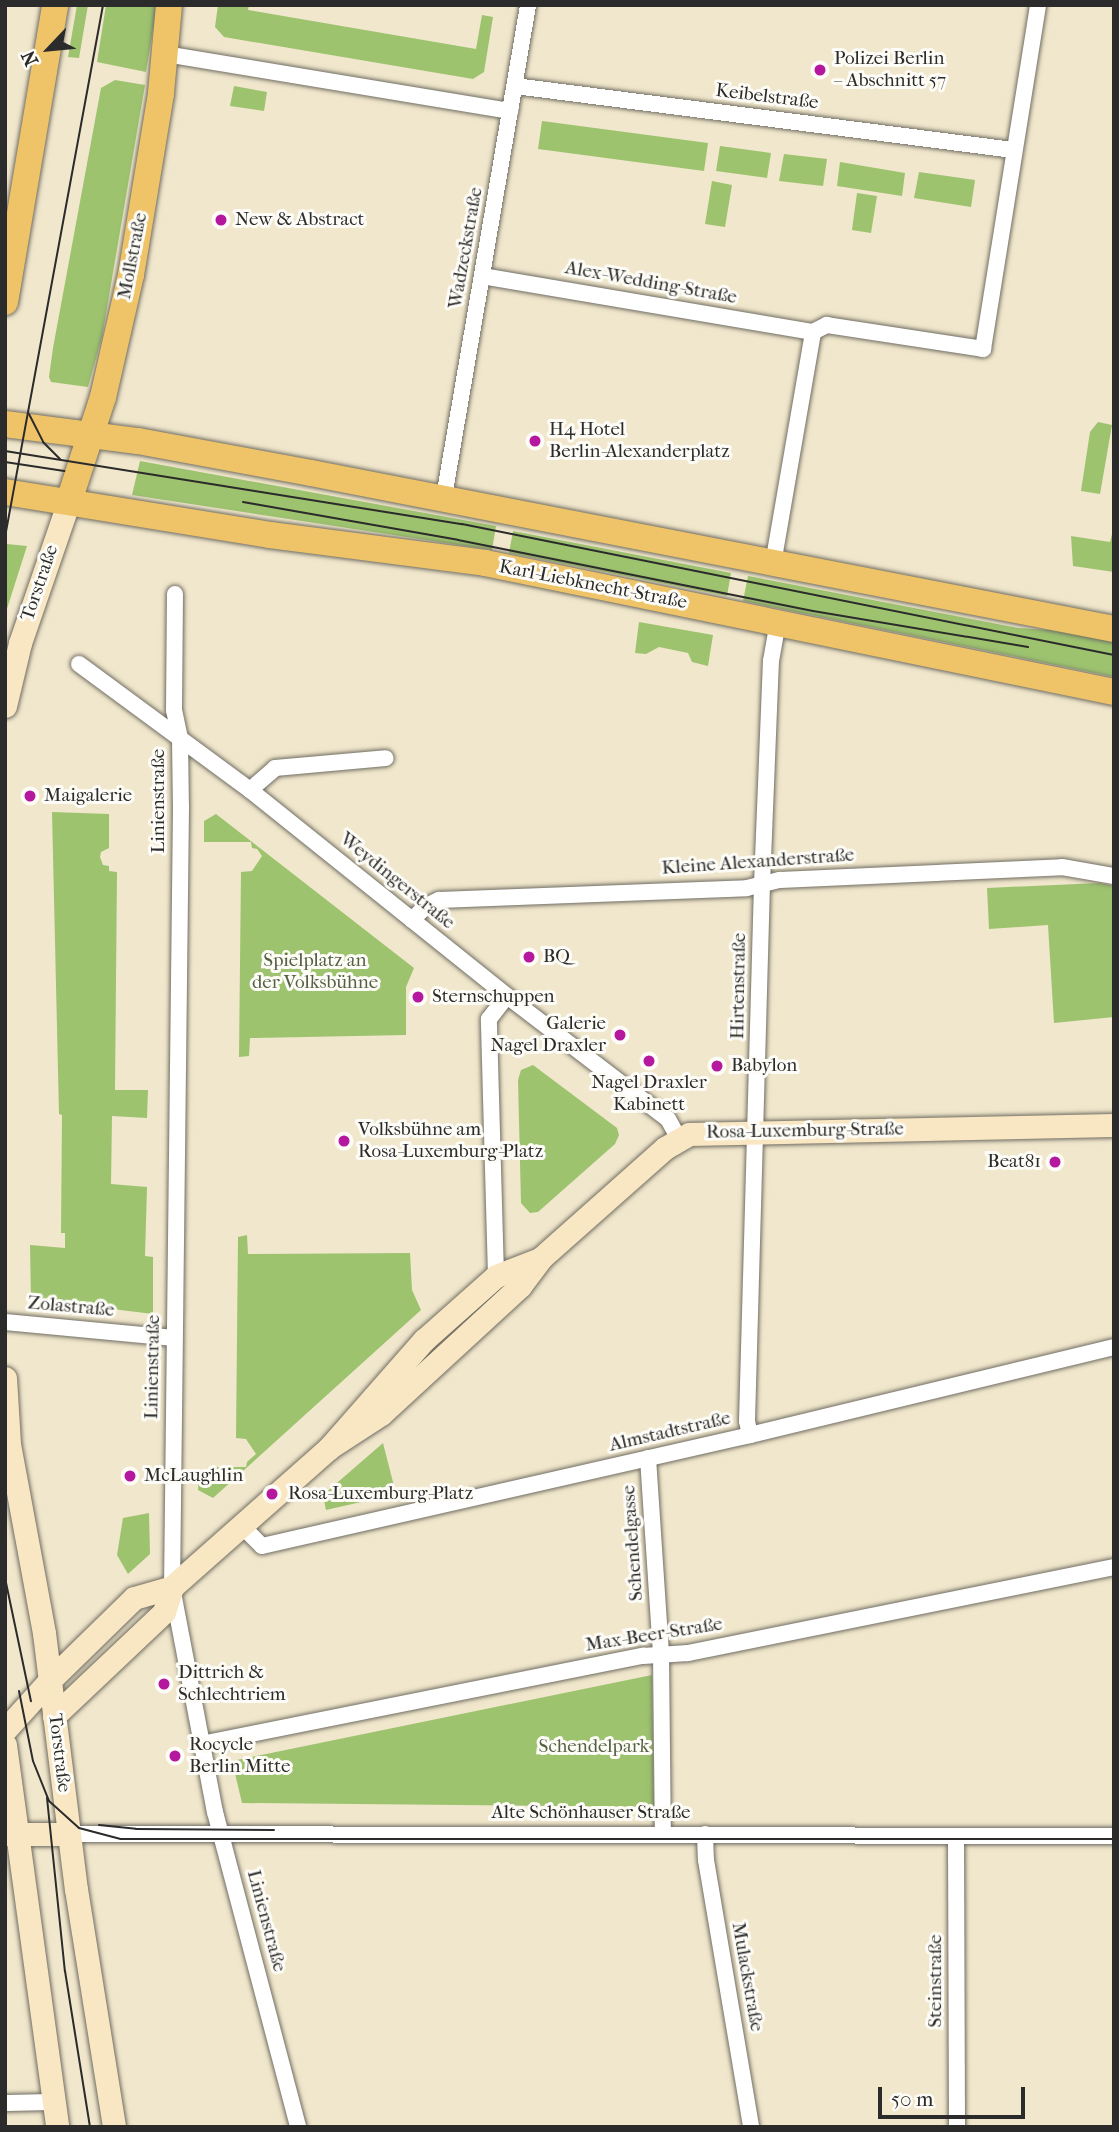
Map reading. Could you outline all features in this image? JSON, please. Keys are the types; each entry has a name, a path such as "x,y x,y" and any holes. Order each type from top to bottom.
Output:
{"main road":[{"path":"5,302 55,5"},
{"name":"Mollstraße","path":"69,501 91,434 131,275 165,54 169,5"},
{"path":"5,424 91,434 444,497 773,565 1114,629"},
{"name":"Karl-Liebknecht-Straße","path":"5,492 244,531 485,563 1114,692"}],"street":[{"name":"Wadzeckstraße","path":"444,497 528,5"},
{"path":"1013,150 1038,5"},
{"path":"165,54 510,111"},
{"name":"Keibelstraße","path":"515,86 1013,150"},
{"name":"Alex-Wedding-Straße","path":"482,276 813,332 827,325 983,349 1013,150"},
{"path":"773,565 813,332"},
{"name":"Torstraße","path":"5,706 20,643 69,501"},
{"name":"Linienstraße","path":"175,594 174,710 180,739 172,1587 201,1744 298,2127"},
{"name":"Hirtenstraße","path":"750,1435 747,1421 762,884 771,660 778,622"},
{"name":"Weydingerstraße","path":"79,664 250,790 506,996 668,1119 679,1139"},
{"path":"250,790 275,768 386,758"},
{"name":"Kleine Alexanderstraße","path":"412,919 425,907 439,900 747,888 780,880 883,873 1062,867 1114,876"},
{"path":"496,1276 489,1019 506,996"},
{"name":"Rosa-Luxemburg-Straße","path":"329,1448 381,1414 520,1286 541,1258 665,1148 679,1139 689,1135 756,1132 1114,1125"},
{"name":"Rosa-Luxemburg-Straße","path":"5,1730 50,1680 134,1598 172,1587 329,1448 424,1340 496,1276 541,1258"},
{"name":"Zolastraße","path":"5,1322 174,1338"},
{"name":"Almstadtstraße","path":"242,1526 262,1546 750,1435 1114,1347"},
{"name":"Torstraße","path":"5,1378 9,1444 44,1633 69,1834 114,2127"},
{"name":"Schendelgasse","path":"648,1458 661,1654 663,1835"},
{"name":"Max-Beer-Straße","path":"201,1744 661,1654 688,1653 1114,1567"},
{"name":"Rosa-Luxemburg-Straße","path":"54,1716 164,1612 172,1587"},
{"path":"5,1745 12,1834 57,2127"},
{"path":"12,1834 69,1834"},
{"name":"Alte Schönhauser Straße","path":"69,1834 1114,1836"},
{"name":"Mulackstraße","path":"705,1834 706,1860 751,2127"},
{"name":"Steinstraße","path":"956,1836 957,2127"},
{"path":"5,2103 53,2102"}],"green space":[{"path":"77,5 88,5 79,58 68,57"},
{"path":"106,5 157,5 146,72 97,62"},
{"path":"218,5 249,5 248,10 476,49 482,15 493,17 484,72 473,79 224,37 215,27"},
{"path":"115,80 145,85 102,337 88,387 51,382 49,377 53,348 101,88"},
{"path":"234,86 267,92 264,111 230,106"},
{"path":"542,121 708,143 704,171 538,149"},
{"path":"720,146 771,153 767,178 716,171"},
{"path":"784,154 827,159 823,186 779,181"},
{"path":"840,162 905,173 902,196 837,186"},
{"path":"919,172 975,180 971,207 914,198"},
{"path":"712,181 732,185 725,227 705,224"},
{"path":"857,193 877,196 871,233 852,230"},
{"path":"1098,422 1112,425 1100,494 1081,491 1090,432"},
{"path":"140,461 496,526 492,550 132,495"},
{"path":"1114,526 1114,572 1073,566 1071,536 1110,542"},
{"path":"513,531 731,573 727,596 509,553"},
{"path":"7,544 27,546 5,615 5,554"},
{"path":"748,576 1018,628 1063,631 1114,641 1114,677 743,601"},
{"path":"639,622 713,635 708,666 692,662 688,653 659,647 646,654 635,653"},
{"path":"52,812 109,814 109,848 101,852 100,857 103,865 109,866 109,871 117,872 115,1090 148,1090 147,1118 112,1116 111,1184 147,1187 145,1256 153,1257 153,1314 31,1299 30,1245 65,1248 65,1233 61,1233 62,1115 59,1114"},
{"name":"Spielplatz an der Volksbühne","path":"216,814 414,968 406,987 406,1035 250,1038 249,1056 239,1057 241,872 252,871 262,856 257,849 252,848 251,842 204,842 204,821"},
{"path":"1099,883 1114,886 1114,1017 1054,1023 1048,925 989,929 987,888"},
{"path":"533,1065 617,1128 619,1135 615,1144 538,1212 530,1213 521,1203 518,1080 521,1070"},
{"path":"247,1235 248,1254 410,1253 412,1290 421,1310 213,1498 198,1490 199,1473 207,1474 208,1467 246,1467 247,1462 256,1454 246,1439 236,1438 238,1237"},
{"path":"383,1443 396,1494 326,1510 323,1495"},
{"path":"149,1513 150,1554 128,1574 117,1555 123,1518"},
{"name":"Schendelpark","path":"652,1675 654,1807 242,1803 232,1761"}],"tram line":[{"path":"5,537 103,5"},
{"path":"29,414 43,442 60,459"},
{"path":"5,451 462,524 1114,655"},
{"path":"5,462 64,471"},
{"path":"243,502 458,540 813,611 1028,647"},
{"path":"5,1578 31,1701"},
{"path":"19,1691 33,1761 49,1801 79,1828 121,1839 1114,1839"},
{"path":"47,1798 65,1971 90,2127"},
{"path":"99,1825 136,1829 274,1830"}],"place":[{"name":"Polizei Berlin – Abschnitt 57","path":"820,70"},
{"name":"New & Abstract","path":"221,220"},
{"name":"H4 Hotel Berlin-Alexanderplatz","path":"535,441"},
{"name":"Maigalerie","path":"30,796"},
{"name":"BQ","path":"529,957"},
{"name":"Sternschuppen","path":"418,997"},
{"name":"Galerie Nagel Draxler","path":"620,1035"},
{"name":"Nagel Draxler Kabinett","path":"649,1061"},
{"name":"Babylon","path":"717,1066"},
{"name":"Volksbühne am Rosa-Luxemburg-Platz","path":"344,1141"},
{"name":"Beat81","path":"1055,1162"},
{"name":"McLaughlin","path":"130,1476"},
{"name":"Rosa-Luxemburg-Platz","path":"272,1494"},
{"name":"Dittrich & Schlechtriem","path":"164,1684"},
{"name":"Rocycle Berlin Mitte","path":"175,1756"}]}
